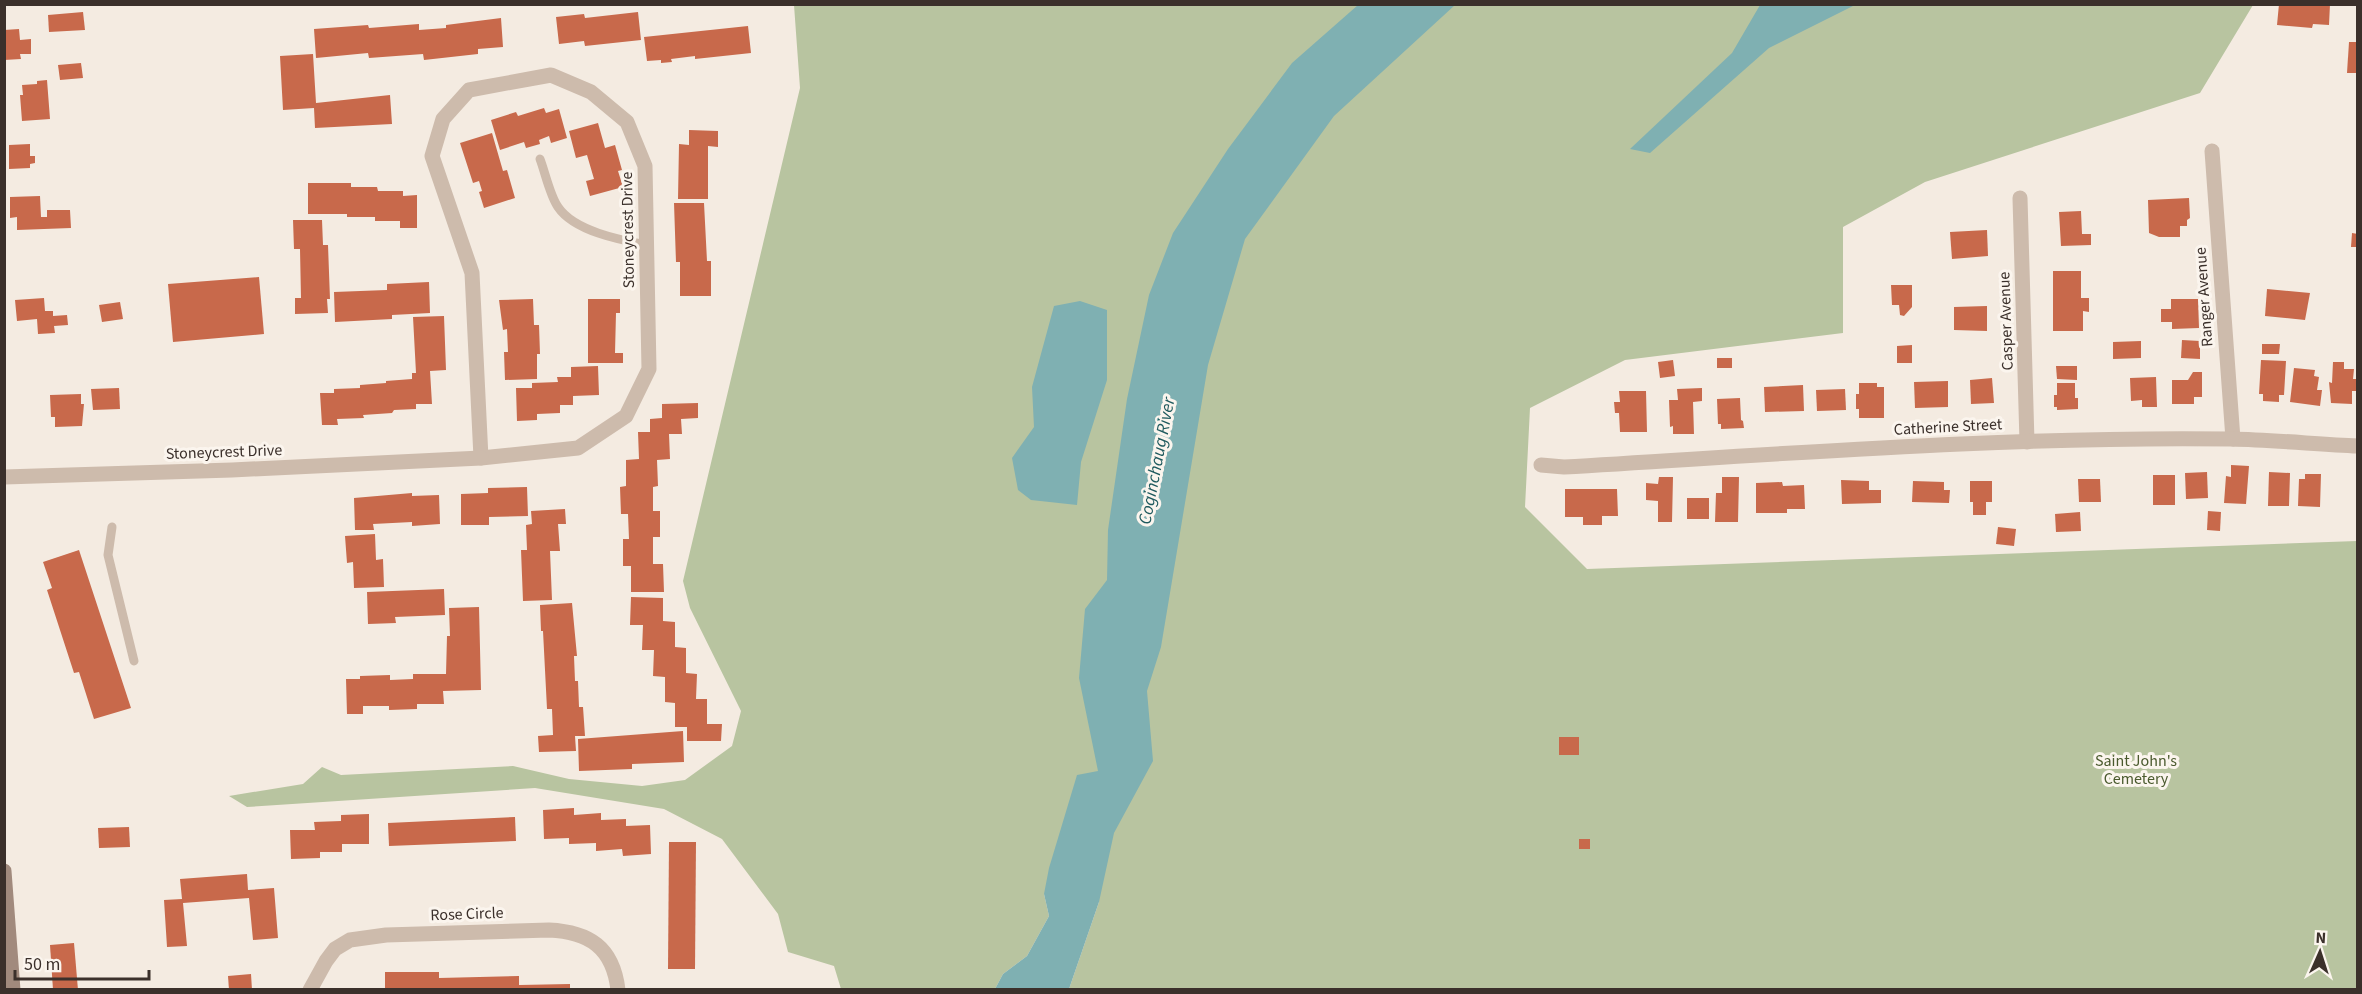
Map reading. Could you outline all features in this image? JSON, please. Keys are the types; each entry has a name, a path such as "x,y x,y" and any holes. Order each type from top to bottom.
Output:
{"main road":[{"path":"4,871 13,990"}],"street":[{"name":"Stoneycrest Drive","path":"4,477 232,470 481,458 578,448 626,416 649,369 645,166 627,122 591,92 551,75 469,90 443,119 432,156 472,273 481,458"},
{"name":"Ranger Avenue","path":"2212,151 2233,439"},
{"name":"Casper Avenue","path":"2020,198 2027,442"},
{"name":"Catherine Street","path":"1541,465 1564,467 2027,442 2233,439 2358,446"},
{"name":"Rose Circle","path":"310,990 335,949 350,940 386,935 549,930 575,932 597,944 610,962 618,990"}],"lane":[{"path":"540,159 557,207 572,220 608,237 646,245"},
{"path":"112,527 108,555 134,661"}],"green space":[{"name":"Saint John's Cemetery","path":"794,5 2253,5 2200,93 1925,182 1843,227 1843,333 1625,360 1530,408 1525,507 1587,569 2357,541 2357,989 1069,989 1099,902 1044,894 1049,916 1027,956 1003,974 995,989 841,989 834,966 788,952 778,914 722,839 664,809 535,788 247,807 229,796 303,784 322,767 341,775 513,766 569,779 642,786 685,780 732,746 741,711 690,608 683,581 800,88"}],"water":[{"name":"Coginchaug River","path":"1358,5 1455,5 1334,116 1245,239 1208,365 1161,647 1147,691 1153,761 1114,833 1099,902 1069,989 995,989 1003,974 1027,956 1049,916 1044,894 1049,868 1077,775 1098,771 1079,678 1085,609 1107,580 1108,530 1127,399 1149,295 1173,233 1228,149 1292,63"},
{"path":"1760,5 1855,5 1769,48 1650,153 1630,149 1732,53"},
{"path":"1080,301 1107,310 1107,380 1081,462 1077,505 1031,500 1018,490 1012,458 1034,427 1032,387 1054,306"}],"building":[{"path":"2279,4 2330,4 2329,25 2313,24 2312,28 2277,25"},
{"path":"83,12 85,30 49,32 48,15"},
{"path":"638,12 641,40 585,46 584,41 559,44 556,17 584,14 585,18"},
{"path":"501,18 503,47 478,49 478,54 424,60 423,54 369,58 368,53 316,58 314,29 419,24 419,30 446,28 446,25"},
{"path":"748,26 751,53 695,59 695,56 671,59 672,62 661,63 661,60 647,61 644,37"},
{"path":"19,29 20,40 31,39 31,54 20,54 21,59 4,60 4,30"},
{"path":"2349,42 2358,42 2358,73 2347,73"},
{"path":"313,54 316,103 390,95 392,124 315,128 314,108 283,110 280,56"},
{"path":"81,63 83,78 60,80 58,65"},
{"path":"47,80 50,119 22,121 20,95 23,95 22,85 37,84 37,81"},
{"path":"544,108 546,113 559,109 567,138 551,143 549,136 539,140 540,144 526,148 524,142 500,150 491,120 516,112 518,116"},
{"path":"598,123 605,148 615,145 622,170 618,171 623,187 590,196 586,181 594,179 587,155 576,158 569,131"},
{"path":"689,130 718,131 718,147 708,146 708,199 678,199 679,144 689,145"},
{"path":"492,133 503,171 507,170 515,198 484,208 479,192 482,191 479,181 473,183 460,143"},
{"path":"30,144 30,156 35,156 35,163 30,164 30,168 9,169 9,145"},
{"path":"308,183 351,183 351,187 377,187 378,191 403,191 403,196 417,195 417,228 400,228 400,221 375,221 375,217 308,214"},
{"path":"40,196 41,217 47,217 47,210 70,210 71,228 17,230 17,217 10,218 10,197"},
{"path":"2189,198 2190,218 2187,220 2187,226 2180,226 2180,237 2159,237 2149,233 2148,200"},
{"path":"674,203 704,203 707,261 711,261 711,296 680,296 680,262 676,262"},
{"path":"2081,211 2082,234 2091,234 2091,245 2061,246 2059,212"},
{"path":"293,220 322,220 323,245 328,245 330,299 327,299 328,313 295,314 295,298 301,298 300,249 294,249"},
{"path":"1987,230 1988,256 1952,259 1950,232"},
{"path":"2352,233 2358,234 2358,247 2351,247"},
{"path":"2053,271 2081,271 2081,298 2089,298 2089,312 2083,311 2083,331 2053,331"},
{"path":"259,277 264,334 173,342 168,284"},
{"path":"429,282 430,313 392,315 392,319 335,322 334,292 387,290 387,284"},
{"path":"1891,285 1912,285 1912,307 1904,316 1900,315 1899,305 1892,305"},
{"path":"2267,289 2310,293 2305,320 2265,316"},
{"path":"44,298 45,311 53,311 53,316 67,315 68,325 54,326 55,333 38,334 37,319 17,321 15,300"},
{"path":"533,299 534,325 539,325 540,354 537,354 537,379 505,380 504,352 508,352 507,329 503,330 499,300"},
{"path":"588,299 620,299 620,313 616,313 615,353 623,353 623,363 588,363"},
{"path":"2171,299 2198,299 2199,328 2172,329 2172,322 2161,322 2161,309 2171,309"},
{"path":"120,302 123,319 102,322 99,305"},
{"path":"1987,306 1987,331 1954,330 1954,307"},
{"path":"444,316 446,370 430,371 432,404 416,404 416,409 363,415 364,418 337,419 338,425 322,425 320,393 334,393 334,389 360,388 360,385 412,379 412,373 416,373 413,317"},
{"path":"2182,340 2200,341 2200,359 2181,358"},
{"path":"2141,341 2141,358 2113,359 2113,342"},
{"path":"2262,344 2280,344 2279,354 2262,354"},
{"path":"1912,345 1912,363 1897,363 1897,346"},
{"path":"1717,358 1732,358 1732,368 1717,368"},
{"path":"1673,360 1675,376 1660,378 1658,362"},
{"path":"2261,360 2286,361 2284,395 2279,395 2279,402 2263,401 2263,394 2259,394"},
{"path":"2333,362 2344,362 2344,369 2354,369 2353,379 2358,379 2358,391 2352,391 2352,404 2331,403 2329,382 2332,383"},
{"path":"598,366 599,395 573,396 573,405 560,405 560,413 537,414 537,420 517,421 516,388 532,388 532,383 558,382 557,377 571,377 571,367"},
{"path":"2056,366 2077,366 2077,380 2057,379"},
{"path":"2294,368 2315,370 2314,376 2319,377 2317,390 2322,390 2320,406 2290,402"},
{"path":"2193,372 2202,372 2202,397 2194,397 2194,404 2172,404 2172,380 2188,380"},
{"path":"2156,377 2157,407 2142,407 2142,400 2131,401 2130,378"},
{"path":"1992,378 1994,403 1971,404 1970,380"},
{"path":"1948,381 1948,407 1915,408 1914,382"},
{"path":"1859,383 1877,383 1877,387 1884,387 1884,418 1859,418 1859,409 1856,409 1856,394 1859,394"},
{"path":"2057,383 2075,383 2078,409 2057,410 2057,407 2054,407"},
{"path":"1803,385 1804,411 1765,412 1764,387"},
{"path":"119,388 120,409 93,410 91,389"},
{"path":"1702,388 1702,401 1693,402 1694,434 1673,434 1673,426 1670,427 1669,400 1678,400 1677,389"},
{"path":"1845,389 1846,410 1817,411 1816,390"},
{"path":"1619,391 1646,391 1647,432 1620,432 1619,413 1615,413 1614,402 1620,402"},
{"path":"81,394 81,404 84,404 82,426 55,427 55,417 51,417 50,395"},
{"path":"1740,398 1741,420 1744,428 1721,429 1721,424 1718,424 1717,399"},
{"path":"698,403 698,418 681,419 682,434 669,434 670,459 657,460 658,486 653,487 653,511 660,511 660,537 653,537 653,564 663,564 664,592 631,592 631,566 623,566 623,539 629,539 628,514 621,514 620,487 626,486 626,460 639,459 638,432 650,432 650,419 662,418 662,404"},
{"path":"2231,465 2249,466 2246,504 2224,503 2226,476 2231,477"},
{"path":"2207,472 2208,498 2186,499 2185,473"},
{"path":"2269,472 2290,473 2289,506 2268,506"},
{"path":"2305,474 2321,474 2320,507 2298,506 2299,479 2305,479"},
{"path":"2153,475 2175,475 2175,505 2153,505"},
{"path":"1659,477 1673,477 1672,522 1658,522 1658,501 1646,500 1646,483 1658,484"},
{"path":"1722,477 1739,477 1738,522 1715,522 1716,493 1722,493"},
{"path":"2078,479 2100,479 2101,502 2079,502"},
{"path":"1841,480 1869,481 1869,490 1881,490 1881,503 1842,504"},
{"path":"1913,481 1944,482 1944,490 1950,490 1949,503 1912,502"},
{"path":"1970,481 1992,481 1992,502 1986,502 1986,515 1973,515 1973,502 1970,502"},
{"path":"1782,482 1783,486 1804,485 1805,509 1787,509 1787,513 1756,513 1756,483"},
{"path":"527,487 528,516 489,517 489,525 461,525 461,494 488,493 488,488"},
{"path":"1565,489 1617,489 1618,516 1602,516 1602,525 1583,525 1583,517 1565,517"},
{"path":"412,493 412,496 439,495 440,524 412,526 412,522 373,524 374,530 355,530 354,498"},
{"path":"1687,498 1709,498 1709,519 1687,519"},
{"path":"565,509 566,524 558,524 560,551 550,551 552,600 523,601 521,550 527,550 526,525 532,524 531,511"},
{"path":"2208,511 2221,512 2220,531 2207,530"},
{"path":"2080,512 2081,531 2056,532 2055,514"},
{"path":"1998,527 2016,529 2014,546 1996,544"},
{"path":"375,534 376,560 383,559 384,587 354,588 353,562 347,563 345,536"},
{"path":"79,550 131,708 94,719 79,672 74,673 47,590 52,588 43,562"},
{"path":"444,589 445,615 395,617 396,623 368,624 367,592"},
{"path":"631,597 663,598 663,621 675,622 675,647 686,648 686,673 697,674 696,699 707,699 707,724 722,724 721,741 687,741 687,727 675,727 675,703 665,702 665,677 653,676 654,650 642,650 643,625 630,625"},
{"path":"572,603 577,656 574,656 575,681 578,681 579,707 583,707 585,736 575,736 576,751 539,752 538,736 553,735 552,709 547,709 540,605"},
{"path":"479,607 481,690 443,691 444,704 417,704 417,709 389,710 389,706 363,706 363,714 347,714 346,679 390,675 390,680 413,679 413,674 446,674 447,636 450,636 449,608"},
{"path":"683,731 684,762 632,764 632,769 579,771 578,739"},
{"path":"1559,737 1579,737 1579,755 1559,755"},
{"path":"574,808 574,815 601,813 601,820 626,819 626,826 650,825 651,854 623,856 622,849 596,851 596,843 569,844 569,838 544,839 543,810"},
{"path":"369,814 369,844 342,844 342,852 320,852 320,858 291,859 290,830 315,830 314,822 341,821 341,815"},
{"path":"515,817 516,841 389,846 388,823"},
{"path":"129,827 130,847 99,848 98,828"},
{"path":"1579,839 1590,839 1590,849 1579,849"},
{"path":"669,842 696,842 695,969 668,969"},
{"path":"247,874 248,890 274,888 278,938 253,940 249,898 183,903 187,946 167,947 164,900 182,899 180,879"},
{"path":"74,943 78,990 53,990 50,945"},
{"path":"385,972 439,972 439,978 519,976 519,985 570,984 570,990 385,990"},
{"path":"251,974 252,990 229,990 228,976"}]}
